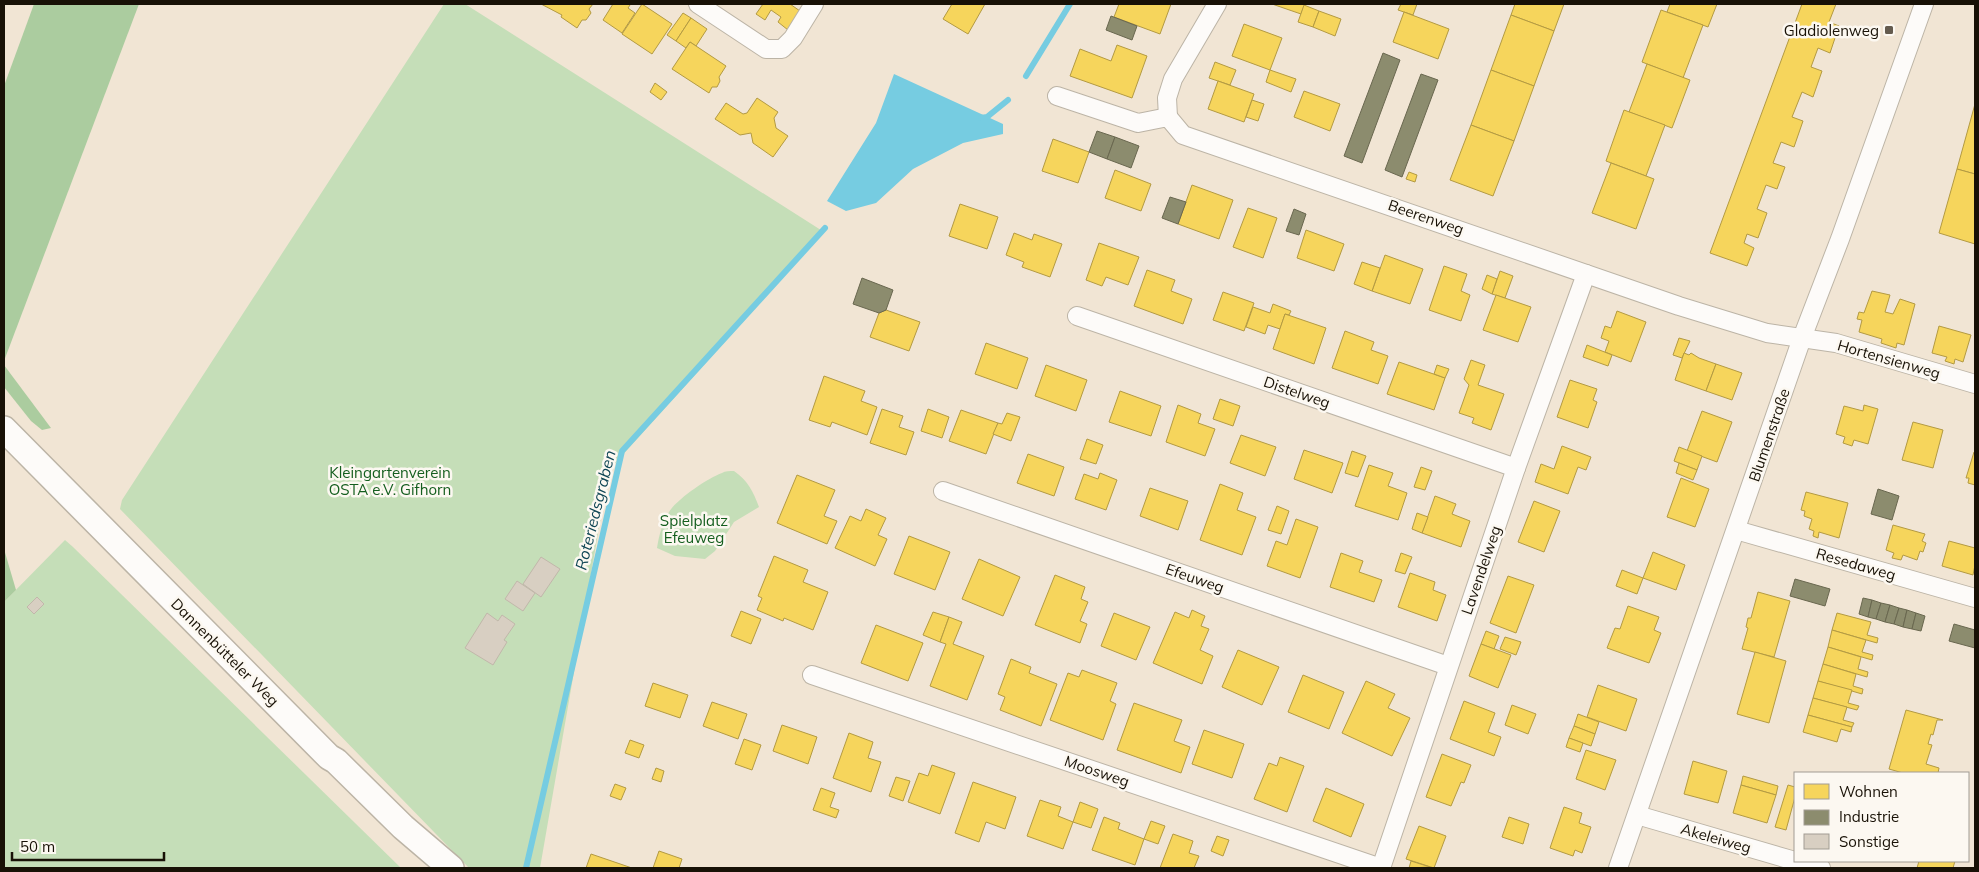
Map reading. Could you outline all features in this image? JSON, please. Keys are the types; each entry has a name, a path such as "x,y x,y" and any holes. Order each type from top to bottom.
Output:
{"street":[{"path":"698,4 766,49 782,49 793,38 814,4"},
{"path":"1057,96 1138,123 1168,117 1167,98 1173,79 1217,4"},
{"name":"Blumenstraße","path":"1618,868 1802,338 1840,239 1924,4"},
{"name":"Beerenweg","path":"1168,117 1183,135 1679,306 1767,333 1802,338"},
{"name":"Lavendelweg","path":"1381,868 1516,468 1586,274"},
{"name":"Distelweg","path":"1077,316 1516,468"},
{"name":"Hortensienweg","path":"1802,338 1836,343 1975,384"},
{"name":"Dannenbütteler Weg","path":"4,430 330,757 403,827 451,868"},
{"name":"Efeuweg","path":"942,491 1448,666"},
{"name":"Resedaweg","path":"1736,530 1975,598"},
{"name":"Moosweg","path":"812,675 1381,868"},
{"name":"Akeleiweg","path":"1637,814 1794,861"},
{"name":"Akeleiweg","path":"1799,862 1821,868"}],"green space":[{"path":"34,4 139,4 4,361 4,86"},
{"name":"Kleingartenverein OSTA e.V. Gifhorn","path":"444,4 465,4 824,232 609,470 540,868 469,868 120,509 122,500"},
{"path":"4,365 51,428 42,430 31,421 4,387"},
{"name":"Spielplatz Efeuweg","path":"734,471 749,487 759,507 734,522 715,551 705,559 675,556 657,548 663,525 673,507 693,489 709,479 725,472"},
{"path":"65,540 401,868 4,868 4,602"},
{"path":"4,549 16,590 4,602"}],"water":[{"path":"894,74 1003,124 1003,134 963,143 913,169 876,203 846,211 827,201 876,123"}],"building: Wohnen":[{"path":"541,4 593,4 589,9 591,13 586,20 582,20 577,28 561,17 562,15"},
{"path":"613,4 628,4 630,5 628,8 635,13 622,33 603,20"},
{"path":"642,4 672,24 652,54 622,34"},
{"path":"763,4 790,4 800,11 788,30 778,22 781,17 771,10 765,20 756,14"},
{"path":"952,4 985,4 968,34 943,19"},
{"path":"1119,4 1171,4 1160,34 1114,17"},
{"path":"1272,4 1305,4 1301,14"},
{"path":"1401,4 1417,4 1413,15 1398,10"},
{"path":"1515,4 1564,4 1554,31 1511,15"},
{"path":"1670,4 1717,4 1708,27 1667,12"},
{"path":"1802,4 1836,4 1829,22 1839,26 1830,53 1818,48 1811,67 1822,71 1813,97 1802,92 1792,117 1803,121 1794,147 1781,142 1773,163 1785,167 1777,189 1766,185 1757,209 1767,213 1758,238 1747,234 1744,243 1754,248 1747,266 1710,253"},
{"path":"1304,5 1319,11 1313,27 1298,22"},
{"path":"1661,10 1703,25 1683,78 1642,62"},
{"path":"1319,11 1341,19 1335,36 1313,27"},
{"path":"1404,12 1449,29 1438,59 1393,42"},
{"path":"683,13 691,18 676,41 667,35"},
{"path":"1511,15 1554,31 1534,86 1491,70"},
{"path":"691,18 707,29 696,46 690,42 686,48 676,41"},
{"path":"1244,24 1282,38 1270,70 1232,56"},
{"path":"690,42 726,66 719,77 720,81 717,87 712,87 709,93 672,69"},
{"path":"1117,45 1147,56 1132,98 1070,76 1080,49 1111,61"},
{"path":"1215,62 1236,70 1230,85 1209,78"},
{"path":"1647,64 1690,80 1672,128 1629,112"},
{"path":"1270,70 1296,79 1291,92 1266,82"},
{"path":"1491,70 1534,86 1514,141 1471,125"},
{"path":"1218,81 1254,94 1244,122 1208,109"},
{"path":"655,83 667,92 661,100 650,92"},
{"path":"1304,91 1340,104 1330,131 1294,117"},
{"path":"757,98 778,112 774,118 776,128 788,136 773,157 753,143 751,133 740,135 715,119 726,103 743,114 747,113"},
{"path":"1252,100 1264,104 1258,121 1246,117"},
{"path":"1975,104 1975,174 1957,169"},
{"path":"1624,110 1665,125 1646,176 1606,161"},
{"path":"1471,125 1514,141 1493,196 1450,180"},
{"path":"1053,139 1089,152 1078,183 1042,171"},
{"path":"1611,163 1654,179 1636,229 1592,213"},
{"path":"1957,169 1975,174 1975,244 1939,233"},
{"path":"1115,170 1151,184 1141,211 1105,198"},
{"path":"1409,172 1417,175 1415,182 1406,179"},
{"path":"1192,185 1233,200 1219,239 1178,224"},
{"path":"960,204 998,217 987,249 949,236"},
{"path":"1248,208 1277,218 1263,258 1233,247"},
{"path":"1306,230 1344,244 1334,271 1297,258"},
{"path":"1014,233 1032,240 1034,234 1062,244 1050,277 1022,267 1024,262 1006,255"},
{"path":"1099,243 1139,257 1128,285 1106,277 1102,286 1086,280"},
{"path":"1385,255 1423,269 1410,304 1372,291"},
{"path":"1362,262 1380,268 1372,291 1354,284"},
{"path":"1444,266 1467,274 1461,291 1470,295 1461,321 1429,310"},
{"path":"1147,270 1175,280 1171,291 1192,299 1183,324 1134,306"},
{"path":"1500,271 1513,276 1505,298 1492,294"},
{"path":"1487,275 1497,279 1492,294 1482,289"},
{"path":"1872,291 1890,295 1885,312 1893,314 1900,299 1915,304 1904,345 1897,343 1896,348 1881,343 1882,339 1859,332 1862,320 1857,319 1859,312 1864,313"},
{"path":"1223,292 1254,303 1244,331 1213,320"},
{"path":"1496,295 1531,307 1518,342 1483,330"},
{"path":"1273,304 1291,311 1289,315 1285,314 1280,329 1268,325 1265,334 1246,327 1253,307 1270,313"},
{"path":"886,310 920,322 909,351 870,337 879,313"},
{"path":"1617,311 1646,322 1631,362 1605,352 1609,341 1601,338 1605,326 1611,328"},
{"path":"1285,314 1326,328 1314,364 1273,349"},
{"path":"1939,326 1971,335 1963,362 1955,359 1954,364 1945,361 1947,357 1932,353"},
{"path":"1345,331 1374,342 1371,350 1388,356 1378,384 1332,368"},
{"path":"1679,338 1690,341 1682,358 1673,355"},
{"path":"986,343 1028,358 1017,389 975,374"},
{"path":"1587,345 1612,355 1608,366 1583,357"},
{"path":"1684,353 1689,355 1691,353 1716,364 1706,391 1675,380"},
{"path":"1471,360 1485,365 1478,385 1504,394 1491,430 1472,423 1474,418 1459,413 1469,385 1464,379"},
{"path":"1399,362 1445,378 1434,410 1387,394"},
{"path":"1716,364 1742,373 1732,400 1706,391"},
{"path":"1046,365 1087,380 1076,411 1035,396"},
{"path":"1437,365 1449,369 1445,378 1434,374"},
{"path":"824,376 865,391 861,401 877,407 867,435 832,422 830,427 809,420"},
{"path":"1570,380 1597,389 1593,400 1597,402 1588,428 1557,417"},
{"path":"1120,391 1161,406 1151,436 1109,422"},
{"path":"1220,399 1240,406 1233,426 1213,419"},
{"path":"1178,405 1201,414 1198,423 1215,429 1205,456 1166,442"},
{"path":"1864,405 1878,409 1868,444 1854,440 1852,446 1843,443 1845,437 1836,434 1844,406 1863,411"},
{"path":"882,409 903,416 899,427 914,432 906,455 870,443"},
{"path":"928,409 949,417 942,438 921,431"},
{"path":"961,410 998,423 986,454 949,441"},
{"path":"1702,411 1732,422 1717,462 1687,451"},
{"path":"1007,413 1020,417 1011,441 993,434 998,423 1002,424"},
{"path":"1913,422 1943,430 1933,468 1902,460"},
{"path":"1241,435 1276,447 1265,476 1230,463"},
{"path":"1087,439 1103,445 1096,464 1080,459"},
{"path":"1562,446 1591,457 1586,470 1578,467 1568,494 1535,482 1541,464 1554,469"},
{"path":"1679,447 1702,456 1697,470 1674,461"},
{"path":"1304,450 1343,463 1332,493 1294,479"},
{"path":"1352,451 1366,456 1358,477 1345,473"},
{"path":"1974,452 1975,485 1968,483 1969,478 1966,478"},
{"path":"1028,454 1064,467 1054,496 1017,483"},
{"path":"1679,463 1697,470 1693,480 1676,473"},
{"path":"1369,465 1393,473 1388,486 1407,493 1398,520 1355,506"},
{"path":"1421,467 1432,471 1425,490 1414,487"},
{"path":"1100,473 1117,480 1106,510 1075,499 1084,474 1098,479"},
{"path":"797,475 835,490 824,516 837,521 827,544 777,523"},
{"path":"1681,478 1709,489 1695,527 1667,517"},
{"path":"1220,484 1243,493 1237,510 1256,517 1242,555 1200,540"},
{"path":"1150,488 1188,501 1178,530 1140,516"},
{"path":"1806,492 1848,503 1839,538 1819,532 1818,538 1813,536 1814,531 1809,529 1812,519 1804,516 1805,511 1801,510"},
{"path":"1435,496 1456,504 1452,514 1470,521 1461,547 1422,533"},
{"path":"1534,501 1560,511 1544,552 1518,542"},
{"path":"1277,506 1289,511 1281,534 1268,530"},
{"path":"866,509 886,518 878,535 887,539 875,566 835,548 850,516 861,521"},
{"path":"1417,513 1428,517 1422,533 1412,529"},
{"path":"1296,519 1318,527 1300,578 1267,566 1276,541 1287,545"},
{"path":"1893,525 1925,534 1922,541 1926,543 1923,552 1920,551 1917,560 1903,555 1901,560 1892,558 1894,553 1886,550"},
{"path":"909,536 950,552 935,590 894,574"},
{"path":"1949,541 1975,548 1973,575 1942,566"},
{"path":"1653,552 1685,565 1676,590 1643,578"},
{"path":"1341,553 1363,561 1359,572 1382,580 1374,602 1330,587"},
{"path":"1401,553 1412,557 1405,574 1395,571"},
{"path":"774,556 808,570 803,582 828,592 813,630 784,618 783,621 757,610 762,598 758,596"},
{"path":"979,559 1020,577 1003,616 962,599"},
{"path":"1622,570 1643,578 1637,594 1616,586"},
{"path":"1410,573 1435,582 1433,590 1446,595 1437,621 1398,607"},
{"path":"1055,575 1085,587 1081,599 1088,602 1080,621 1087,624 1080,643 1035,625"},
{"path":"1508,576 1534,585 1516,633 1490,623"},
{"path":"1758,592 1790,601 1774,657 1742,649 1748,628 1746,627 1748,618 1751,618"},
{"path":"1628,606 1659,617 1654,630 1661,633 1649,663 1607,648 1615,628 1620,629"},
{"path":"1192,610 1205,616 1201,626 1209,629 1200,650 1213,656 1202,684 1153,663 1175,612 1189,618"},
{"path":"741,611 761,619 751,644 731,636"},
{"path":"933,612 949,617 940,642 923,635"},
{"path":"1114,613 1150,627 1136,660 1101,646"},
{"path":"1837,613 1871,622 1867,635 1878,638 1877,643 1832,630"},
{"path":"949,617 962,622 953,644 984,656 967,700 930,686 946,644 940,642"},
{"path":"876,625 923,643 908,681 861,663"},
{"path":"1832,630 1866,640 1862,652 1873,655 1872,660 1828,647"},
{"path":"1486,631 1499,636 1494,649 1481,644"},
{"path":"1505,637 1521,642 1516,655 1500,649"},
{"path":"1481,644 1511,655 1498,688 1469,676"},
{"path":"1828,647 1861,657 1858,669 1868,672 1867,677 1823,664"},
{"path":"1238,650 1279,667 1262,705 1222,687"},
{"path":"1755,652 1786,661 1769,723 1737,714"},
{"path":"1011,659 1031,667 1029,673 1057,684 1041,726 1000,710 1005,697 998,694"},
{"path":"1823,664 1856,674 1853,686 1863,689 1862,694 1818,681"},
{"path":"1082,670 1117,683 1110,701 1116,704 1103,740 1050,720 1068,673 1079,677"},
{"path":"1303,675 1344,692 1329,729 1288,712"},
{"path":"1366,681 1395,694 1388,708 1410,718 1392,756 1342,733"},
{"path":"1818,681 1852,690 1848,703 1859,706 1857,710 1813,698"},
{"path":"653,683 688,695 680,718 645,706"},
{"path":"1598,685 1637,699 1626,731 1587,717"},
{"path":"1813,698 1847,707 1843,720 1854,723 1852,727 1808,715"},
{"path":"1464,701 1495,713 1488,732 1501,737 1494,756 1450,739"},
{"path":"712,702 747,714 738,739 703,726"},
{"path":"1134,703 1182,720 1174,741 1190,747 1181,773 1117,750"},
{"path":"1512,705 1536,714 1528,734 1505,725"},
{"path":"1906,710 1943,720 1937,720 1933,735 1931,734 1928,744 1932,745 1926,764 1939,768 1938,772 1900,772 1889,769"},
{"path":"1578,714 1599,722 1595,734 1574,726"},
{"path":"1808,715 1852,727 1851,732 1841,729 1837,742 1803,732"},
{"path":"782,725 817,737 808,764 773,751"},
{"path":"1574,726 1595,734 1591,746 1569,738"},
{"path":"1204,730 1244,744 1232,778 1192,764"},
{"path":"849,733 873,742 868,758 881,762 871,792 833,778"},
{"path":"1569,738 1583,743 1580,752 1566,747"},
{"path":"744,739 761,745 752,770 735,764"},
{"path":"630,740 644,745 639,758 625,753"},
{"path":"1586,750 1616,760 1605,790 1576,779"},
{"path":"1442,754 1471,765 1464,783 1461,782 1451,806 1426,797"},
{"path":"1280,757 1304,766 1287,812 1254,799 1269,763 1277,766"},
{"path":"1693,761 1727,771 1718,803 1684,794"},
{"path":"932,765 955,773 940,814 908,802 919,773 928,776"},
{"path":"656,768 664,771 661,782 652,779"},
{"path":"1743,776 1778,786 1776,795 1741,785"},
{"path":"896,777 910,781 903,801 889,796"},
{"path":"973,782 1016,797 1005,829 986,822 979,842 955,833"},
{"path":"615,784 626,788 621,800 610,796"},
{"path":"1741,785 1776,795 1767,823 1733,813"},
{"path":"1788,785 1794,787 1794,801 1786,830 1775,827"},
{"path":"821,788 835,793 830,807 839,810 836,818 813,810"},
{"path":"1326,788 1364,804 1351,837 1313,821"},
{"path":"1040,800 1061,807 1058,816 1073,822 1063,849 1027,836"},
{"path":"1080,802 1098,809 1091,828 1073,822"},
{"path":"1564,807 1582,813 1579,823 1591,827 1582,853 1575,850 1573,856 1550,848"},
{"path":"1104,817 1120,823 1118,829 1144,839 1135,865 1092,850"},
{"path":"1509,817 1529,824 1523,844 1502,837"},
{"path":"1151,821 1165,826 1158,844 1144,839"},
{"path":"1419,826 1446,836 1434,868 1406,859"},
{"path":"1173,834 1193,841 1189,853 1199,856 1194,868 1160,868"},
{"path":"1217,836 1229,840 1223,856 1211,851"},
{"path":"659,851 682,859 679,868 653,868"},
{"path":"591,854 632,868 586,868"},
{"path":"1411,861 1430,867 1409,868"},
{"path":"1919,862 1955,862 1953,868 1917,868"}],"building: Industrie":[{"path":"1111,16 1137,26 1132,40 1106,30"},
{"path":"1383,53 1400,60 1362,163 1344,156"},
{"path":"1421,74 1438,80 1402,177 1385,170"},
{"path":"1097,131 1115,137 1107,159 1089,152"},
{"path":"1115,137 1139,146 1131,168 1107,159"},
{"path":"1170,197 1186,202 1178,224 1162,218"},
{"path":"1294,209 1306,214 1299,235 1286,231"},
{"path":"862,278 893,290 886,310 879,313 853,304"},
{"path":"1878,489 1899,496 1892,520 1871,514"},
{"path":"1795,579 1830,589 1825,606 1790,596"},
{"path":"1863,598 1872,600 1868,617 1859,614"},
{"path":"1872,600 1881,603 1876,619 1868,617"},
{"path":"1881,603 1890,605 1885,622 1876,619"},
{"path":"1890,605 1899,608 1894,624 1885,622"},
{"path":"1899,608 1907,610 1903,627 1894,624"},
{"path":"1907,610 1916,613 1912,629 1903,627"},
{"path":"1916,613 1925,616 1921,631 1912,629"},
{"path":"1954,624 1975,630 1975,648 1949,641"}],"building: Sonstige":[{"path":"541,557 560,569 541,597 523,584"},
{"path":"517,581 535,593 523,611 505,599"},
{"path":"37,597 44,604 34,614 27,607"},
{"path":"487,613 498,621 502,615 515,624 504,640 507,642 493,665 465,648"}],"waterway":[{"name":"Roteriedsgraben","path":"1026,76 1070,4"},
{"name":"Roteriedsgraben","path":"981,118 987,117 1008,100"},
{"name":"Roteriedsgraben","path":"526,868 622,451 825,228"}],"place":[{"name":"Gladiolenweg","path":"1889,30"}]}
